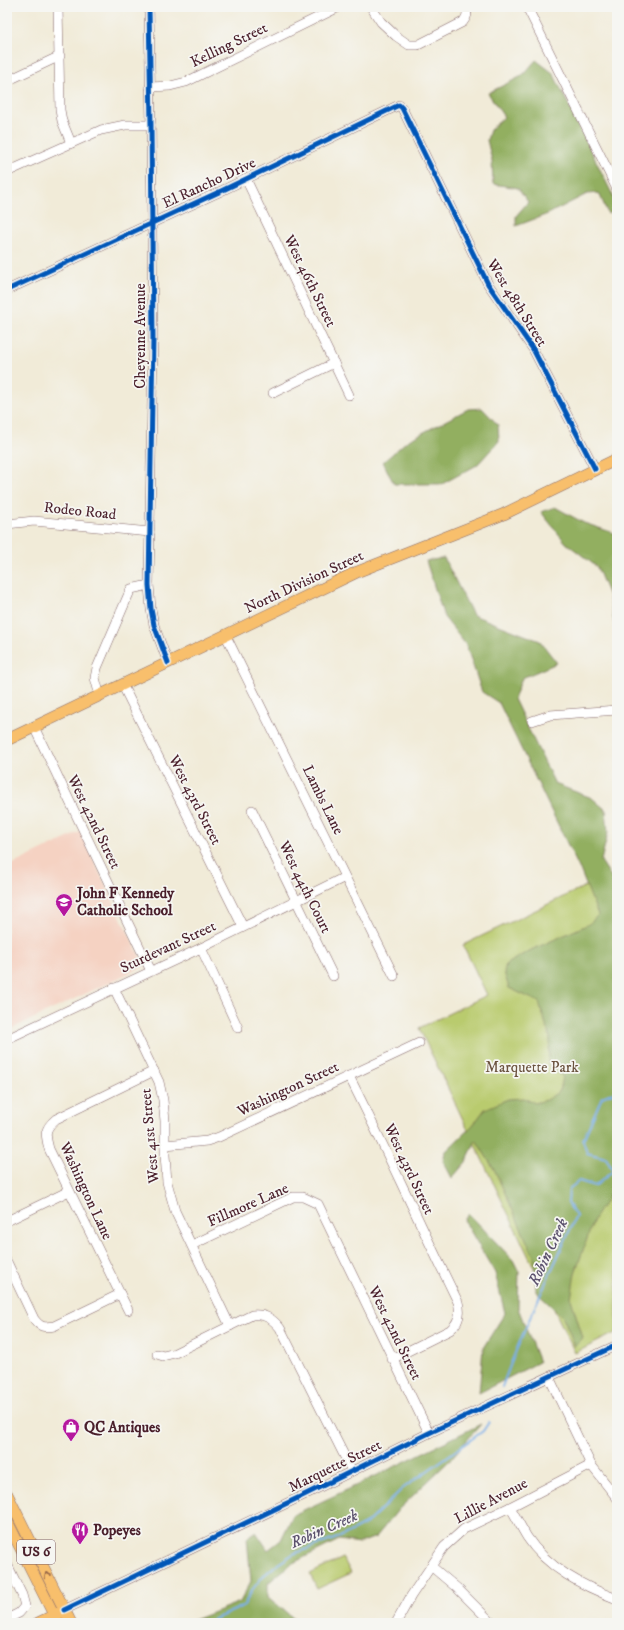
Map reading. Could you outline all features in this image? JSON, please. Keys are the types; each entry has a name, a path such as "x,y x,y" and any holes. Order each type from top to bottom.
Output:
{"main road":[{"name":"North Division Street","path":"7,740 357,572 504,514 617,459"},
{"name":"US 6","path":"7,1494 59,1616"},
{"name":"US 6","path":"7,1521 59,1616 71,1623"},
{"name":"Marquette Street","path":"38,1623 59,1616"}],"street":[{"path":"58,7 60,110 62,121 71,143"},
{"name":"Cheyenne Avenue","path":"149,7 153,338 149,584 154,625 168,663"},
{"name":"Kelling Street","path":"150,87 170,86 186,82 339,7"},
{"path":"371,7 381,22 396,36 409,45 418,45 463,22 468,13 466,7"},
{"path":"527,7 617,189"},
{"path":"7,81 60,56"},
{"name":"El Rancho Drive","path":"7,290 246,179 399,105"},
{"name":"West 48th Street","path":"399,105 406,115 488,284 533,349 595,469"},
{"path":"7,172 113,126 151,125"},
{"name":"West 46th Street","path":"246,179 350,395"},
{"path":"273,393 334,363"},
{"name":"Rodeo Road","path":"7,524 34,521 150,532"},
{"path":"100,696 95,678 97,668 127,598 131,589 149,584"},
{"name":"Lambs Lane","path":"226,636 394,976"},
{"name":"West 43rd Street","path":"122,686 243,927"},
{"path":"532,721 550,716 617,710"},
{"name":"West 42nd Street","path":"34,728 151,971"},
{"name":"West 44th Court","path":"252,810 333,976"},
{"name":"Sturdevant Street","path":"7,1039 201,948 340,879"},
{"path":"201,948 238,1028"},
{"name":"West 41st Street","path":"114,988 159,1082 163,1100 167,1182 175,1211 230,1326"},
{"name":"Washington Street","path":"165,1144 206,1141 220,1137 419,1043"},
{"name":"Washington Lane","path":"128,1310 48,1149 45,1134 50,1124 56,1119 154,1071"},
{"name":"West 43rd Street","path":"349,1076 459,1306 458,1319 455,1326 450,1330 392,1359"},
{"path":"7,1221 69,1191"},
{"name":"Fillmore Lane","path":"192,1245 293,1197 303,1197 318,1204 337,1245"},
{"name":"West 42nd Street","path":"337,1245 429,1433"},
{"path":"7,1262 34,1319 38,1325 45,1328 54,1326 120,1294"},
{"path":"157,1354 163,1356 175,1353 252,1315 261,1314 274,1320 280,1328 352,1471"},
{"name":"Marquette Street","path":"59,1616 429,1433 617,1345"},
{"path":"549,1377 591,1465 617,1498"},
{"name":"Lillie Avenue","path":"396,1623 411,1596 444,1547 464,1529 591,1465"},
{"path":"510,1507 527,1538 554,1564 572,1579 617,1599"},
{"path":"7,1564 22,1595 25,1606 19,1613 7,1619"},
{"path":"431,1566 458,1588 492,1623"}],"shaded area":[{"name":"John F Kennedy Catholic School","path":"80,832 144,966 7,1031 7,867"}],"green space":[{"path":"536,60 553,73 617,204 617,209 608,214 599,193 587,194 548,214 516,226 516,216 528,202 518,188 493,184 492,161 487,140 490,130 504,117 488,93 522,76"},
{"path":"482,408 498,425 499,441 477,465 442,484 394,484 383,462 407,441 468,409"},
{"path":"555,507 584,523 617,534 617,638 609,596 597,567 566,543 541,512"},
{"path":"444,558 473,615 540,641 557,663 522,678 514,699 555,784 592,798 606,810 608,832 601,861 617,886 617,1185 594,1219 575,1273 571,1299 583,1338 575,1346 563,1317 536,1292 534,1257 494,1169 476,1140 466,1162 452,1178 443,1161 445,1152 473,1125 485,1109 508,1099 524,1098 535,1103 546,1100 560,1091 563,1077 548,1065 550,1038 539,1002 509,988 504,972 506,964 531,950 589,924 598,915 581,872 499,703 482,692 466,645 444,617 426,561"},
{"name":"Marquette Park","path":"590,884 617,940 617,1332 575,1353 419,1028 487,995 463,945"},
{"path":"469,1214 513,1260 519,1272 518,1308 539,1362 479,1393 483,1348 505,1313 495,1273 464,1220"},
{"path":"481,1424 448,1462 399,1509 376,1537 360,1543 339,1540 291,1564 268,1583 268,1597 299,1623 186,1623 240,1602 251,1581 247,1538 256,1532 268,1550 281,1540 293,1515"},
{"path":"343,1558 351,1573 317,1589 310,1574"}],"waterway":[{"name":"Robin Creek","path":"502,1387 528,1322 576,1216 568,1203 569,1189 579,1181 595,1186 613,1171 606,1158 587,1153 583,1140 602,1097 617,1091"},
{"name":"Robin Creek","path":"206,1623 244,1605 252,1590 263,1576 293,1554 340,1537 367,1523 402,1489 483,1431 489,1422"}],"cycle path":[{"path":"149,7 153,338 149,585 154,625 168,663"},
{"path":"7,290 219,192 399,105 402,108 488,284 533,349 595,469"},
{"path":"64,1610 304,1495 429,1433 617,1345"}],"place":[{"name":"John F Kennedy Catholic School","path":"64,917"},
{"name":"QC Antiques","path":"71,1442"},
{"name":"Popeyes","path":"80,1545"}]}
